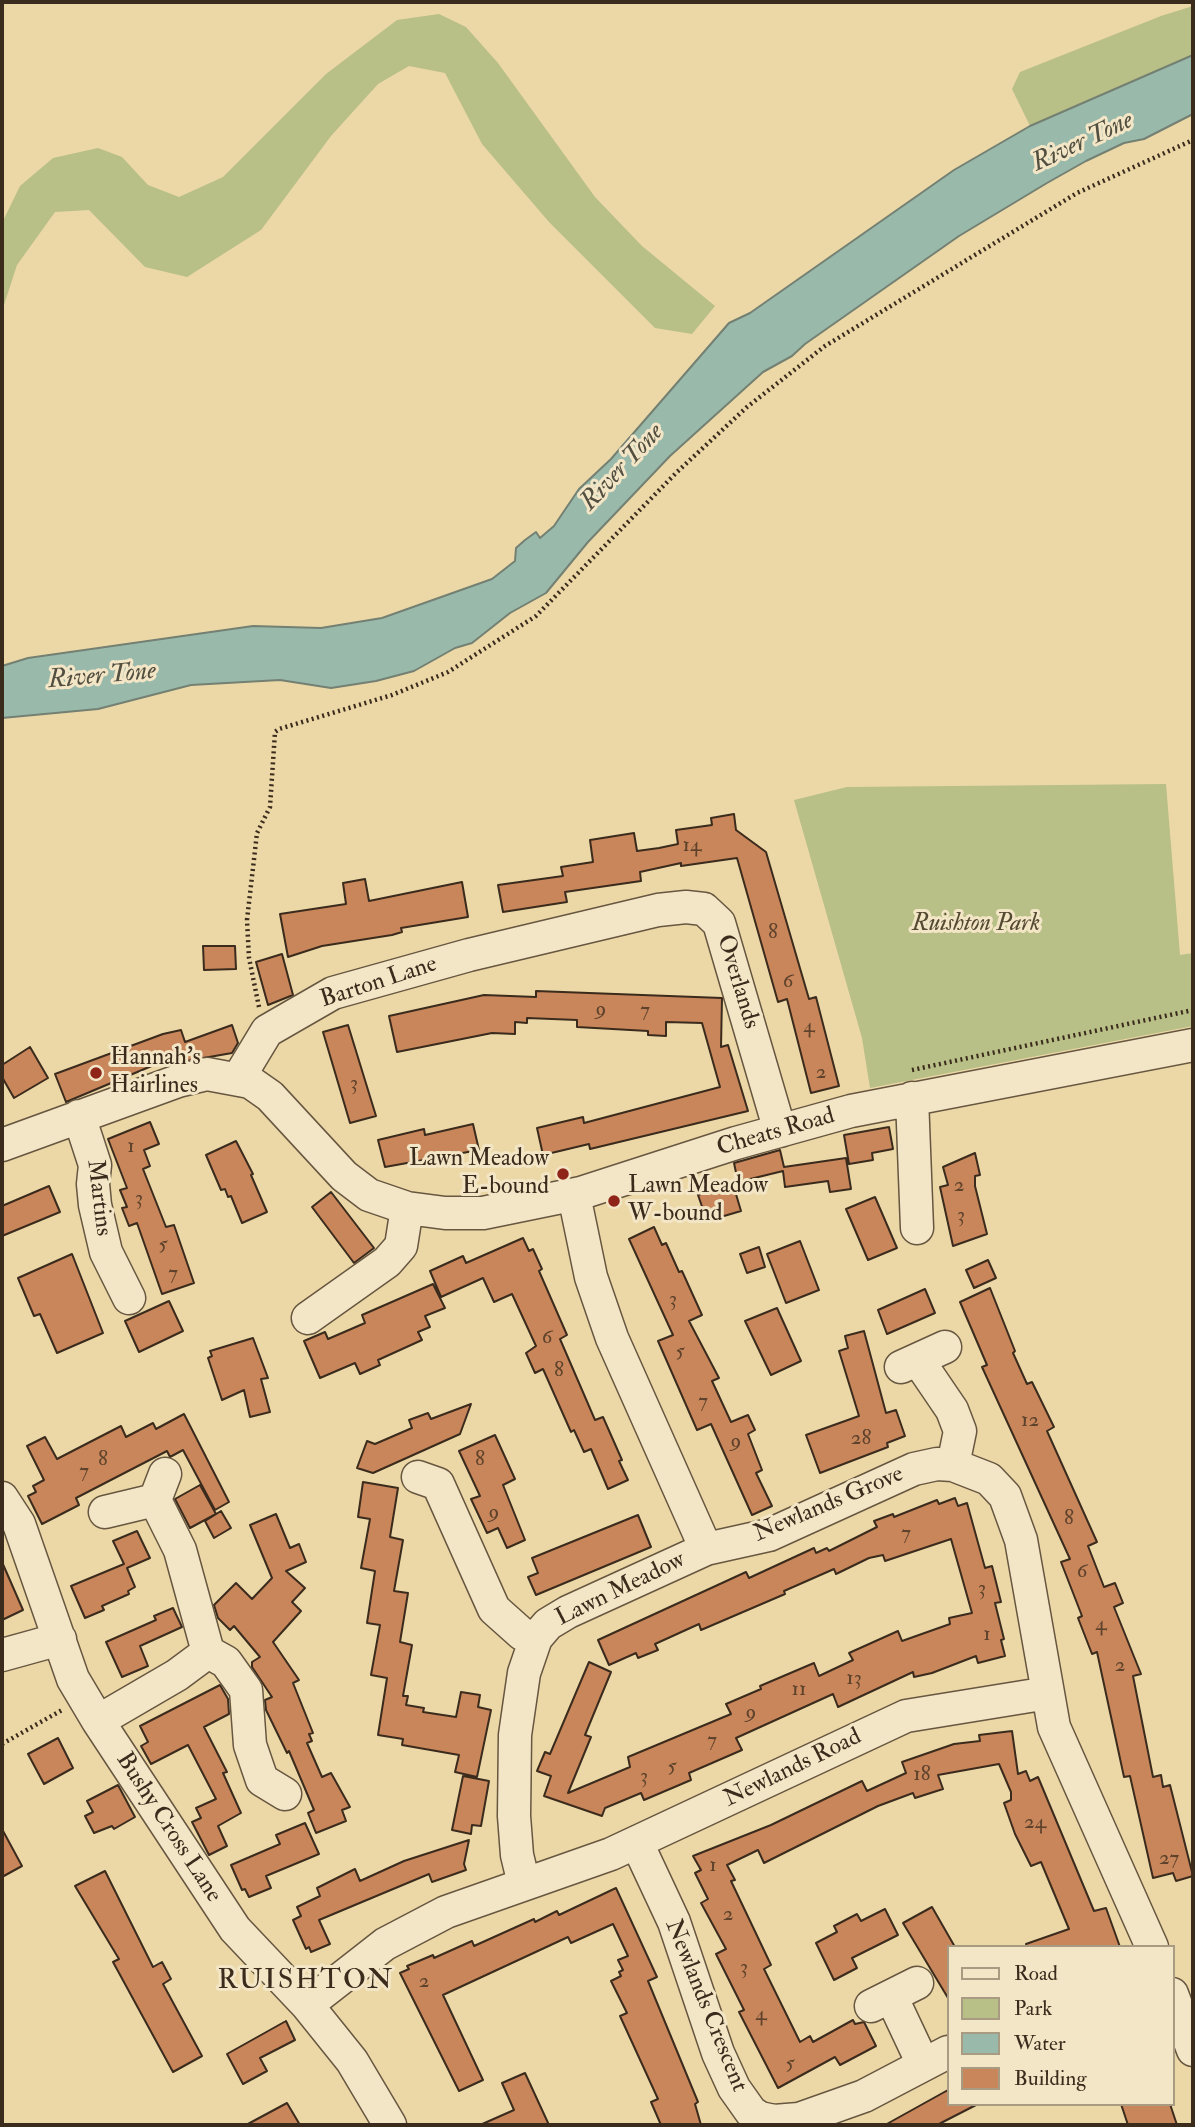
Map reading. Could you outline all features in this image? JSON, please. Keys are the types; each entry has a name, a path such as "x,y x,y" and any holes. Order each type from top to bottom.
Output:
{"street":[{"name":"Overlands","path":"469,955 658,910 686,907 704,909 719,923 727,942 780,1131"},
{"name":"Barton Lane","path":"238,1079 267,1031 333,993 469,955"},
{"name":"Cheats Road","path":"2,1145 206,1074 250,1082 270,1096 344,1176 369,1195 407,1208 445,1213 483,1213 574,1195 780,1131 911,1084 1193,1045"},
{"path":"911,1084 917,1228"},
{"name":"Martins","path":"79,1116 95,1165 93,1184 98,1224 106,1252 129,1281"},
{"name":"Lawn Meadow","path":"524,1884 517,1855 514,1816 515,1735 524,1673 536,1638 548,1624 568,1612 706,1549 612,1338 591,1278 574,1195"},
{"path":"308,1318 387,1262 401,1247 407,1208"},
{"path":"921,1358 952,1410 960,1431 953,1465"},
{"name":"Newlands Grove","path":"706,1549 769,1535 914,1469 937,1464 953,1465 989,1479 1004,1496 1013,1514 1028,1573 1048,1693"},
{"path":"434,1476 494,1609 522,1634 536,1638"},
{"path":"105,1512 160,1487 208,1652 226,1662 246,1690 250,1745 263,1790"},
{"name":"Bushy Cross Lane","path":"2,1498 19,1524 74,1679 91,1709 235,1929 307,2005 352,2060 390,2125"},
{"path":"2,1655 60,1639"},
{"path":"91,1709 177,1675 208,1652"},
{"path":"1048,1693 1054,1727 1151,1945"},
{"name":"Newlands Road","path":"307,2005 385,1944 446,1913 637,1843 906,1716 1048,1693"},
{"name":"Newlands Crescent","path":"637,1843 674,1922 718,2053 734,2088 751,2112 760,2118 774,2121 799,2119 863,2096 936,2058 893,1995"},
{"path":"1174,1999 1193,2050"}],"path":[{"path":"267,1031 249,958 247,920 257,833 270,807 275,732 392,695 448,672 536,616 677,472 747,407 825,346 1077,193 1193,141"},
{"path":"911,1084 1193,1010"},
{"path":"2,1744 91,1709"}],"green space":[{"path":"1193,6 1193,55 1030,126 1012,89 1020,72"},
{"path":"439,14 466,27 498,63 595,197 642,246 715,306 692,334 655,328 549,222 482,144 445,73 409,66 378,84 331,136 261,230 187,277 145,267 89,210 55,212 17,265 2,311 2,223 20,186 53,158 98,148 122,157 148,185 179,197 223,177 326,74 397,20"},
{"name":"Ruishton Park","path":"1166,784 1180,955 1193,953 1193,1026 870,1088 862,1038 794,800 847,787"}],"water":[{"name":"River Tone","path":"1193,55 1193,114 1144,139 1124,143 1047,183 959,236 805,344 792,356 763,372 670,456 588,542 546,593 510,613 472,643 455,648 414,671 376,681 331,688 280,680 191,685 98,709 2,718 2,666 28,658 253,626 321,628 382,618 492,579 515,561 516,548 525,540 536,532 540,538 554,526 579,489 611,459 729,323 750,313 954,170 1030,126"}],"building":[{"path":"734,814 736,830 766,852 809,999 816,997 839,1086 811,1093 787,999 778,1002 737,858 681,866 681,863 640,872 641,881 565,892 567,902 503,912 498,885 563,876 561,867 593,862 590,840 634,833 637,851 659,848 678,844 676,830 712,825 711,818"},
{"path":"365,879 369,901 462,882 468,917 401,928 402,932 392,935 322,946 288,957 280,914 346,904 343,883"},
{"path":"203,946 235,946 236,969 204,970"},
{"path":"282,954 293,995 268,1005 256,962"},
{"path":"536,991 722,998 721,1047 728,1045 748,1111 590,1149 589,1144 543,1155 537,1128 583,1117 584,1123 720,1087 702,1023 666,1022 666,1036 648,1035 648,1031 577,1027 577,1020 527,1018 527,1023 515,1022 515,1034 492,1033 397,1052 389,1016 484,995 536,997"},
{"path":"232,1025 238,1043 232,1053 175,1063 173,1057 66,1102 55,1074 163,1034 181,1030 185,1042"},
{"path":"348,1025 376,1116 350,1123 323,1032"},
{"path":"30,1047 48,1078 14,1098 2,1077 2,1065"},
{"path":"150,1122 159,1144 144,1150 150,1166 143,1169 166,1227 174,1225 194,1283 162,1294 137,1223 129,1226 122,1208 127,1207 120,1190 127,1188 108,1139"},
{"path":"473,1124 479,1150 385,1167 378,1140 424,1129 425,1135"},
{"path":"889,1127 893,1149 872,1153 873,1160 849,1164 844,1135"},
{"path":"236,1141 253,1174 251,1175 267,1212 242,1223 231,1196 228,1197 225,1189 221,1190 206,1155"},
{"path":"780,1150 784,1167 846,1158 851,1189 830,1192 828,1181 785,1187 783,1171 738,1182 734,1163"},
{"path":"975,1153 980,1175 975,1176 975,1186 987,1234 953,1246 940,1187 948,1185 943,1167"},
{"path":"733,1184 741,1211 707,1221 698,1195"},
{"path":"49,1186 60,1212 2,1236 2,1206"},
{"path":"331,1192 374,1248 354,1263 312,1207"},
{"path":"875,1197 897,1248 868,1260 846,1209"},
{"path":"654,1227 662,1245 666,1243 679,1272 682,1271 702,1315 689,1321 719,1378 712,1381 731,1422 748,1415 755,1430 748,1434 762,1470 756,1473 772,1506 752,1515 711,1424 697,1430 658,1341 673,1335 629,1239"},
{"path":"523,1238 529,1251 533,1249 542,1269 539,1271 567,1335 560,1339 595,1420 603,1417 622,1460 619,1461 628,1480 608,1489 591,1449 584,1452 574,1430 571,1432 543,1369 535,1373 526,1353 536,1346 512,1294 494,1302 483,1278 441,1297 430,1271 463,1256 466,1263"},
{"path":"800,1241 819,1290 786,1303 767,1254"},
{"path":"759,1247 765,1267 747,1273 740,1254"},
{"path":"72,1254 103,1333 57,1353 40,1314 34,1316 18,1278"},
{"path":"988,1260 996,1278 974,1288 966,1270"},
{"path":"433,1284 445,1308 425,1316 430,1327 418,1332 422,1340 378,1360 380,1365 360,1374 355,1363 320,1378 304,1341 325,1332 328,1339 365,1323 362,1315"},
{"path":"990,1288 1027,1384 1032,1382 1054,1427 1047,1431 1097,1542 1088,1546 1104,1587 1115,1583 1123,1603 1114,1607 1141,1674 1133,1676 1153,1777 1161,1775 1163,1787 1170,1785 1193,1876 1176,1881 1173,1873 1153,1878 1130,1776 1124,1777 1097,1652 1092,1654 1078,1618 1082,1616 1061,1562 1070,1559 982,1367 987,1365 960,1302"},
{"path":"925,1289 935,1313 887,1334 878,1310"},
{"path":"169,1301 183,1331 139,1352 125,1321"},
{"path":"777,1308 801,1361 771,1375 745,1321"},
{"path":"864,1331 886,1413 896,1410 905,1436 887,1443 888,1447 820,1473 806,1435 859,1416 839,1351 848,1348 845,1336"},
{"path":"253,1338 268,1378 261,1379 270,1412 250,1417 244,1390 222,1400 208,1358 212,1356 210,1351"},
{"path":"471,1404 460,1434 373,1473 357,1468 367,1441 375,1444 412,1428 409,1420 428,1413 431,1419"},
{"path":"184,1414 229,1502 215,1510 183,1450 170,1457 167,1451 76,1498 79,1505 42,1524 28,1496 36,1492 33,1486 44,1480 27,1446 45,1437 57,1459 121,1426 126,1437 153,1423 156,1429"},
{"path":"495,1435 515,1479 503,1485 525,1540 507,1548 498,1528 487,1533 471,1499 480,1496 459,1451"},
{"path":"363,1482 398,1488 390,1537 403,1540 394,1591 408,1593 400,1642 412,1645 403,1696 408,1696 406,1705 424,1708 423,1712 456,1717 461,1692 480,1695 478,1707 491,1710 477,1777 455,1772 459,1755 402,1745 403,1739 378,1735 387,1678 371,1675 380,1625 367,1623 375,1571 361,1568 370,1519 358,1517"},
{"path":"200,1485 216,1514 190,1528 175,1499"},
{"path":"955,1498 958,1506 967,1503 985,1568 992,1566 1001,1602 995,1603 1004,1639 1001,1640 1005,1656 978,1663 976,1656 914,1677 913,1672 838,1707 833,1694 736,1738 742,1750 689,1773 691,1780 644,1800 641,1793 605,1808 602,1816 544,1796 551,1776 537,1771 545,1752 550,1754 589,1662 611,1672 585,1735 591,1737 568,1793 630,1767 628,1757 731,1714 726,1704 761,1689 760,1686 814,1663 819,1676 853,1660 849,1653 898,1631 902,1641 950,1624 949,1618 972,1613 951,1539 885,1561 883,1555 869,1558 836,1574 834,1569 784,1591 785,1594 701,1630 699,1624 655,1644 658,1650 638,1658 636,1653 609,1665 598,1640 746,1572 749,1578 814,1548 816,1553 827,1548 829,1551 877,1527 874,1521 893,1514 894,1517 937,1500 939,1504"},
{"path":"221,1511 231,1528 214,1538 205,1521"},
{"path":"276,1514 290,1548 299,1544 306,1562 286,1571 305,1588 292,1602 301,1611 273,1642 299,1680 293,1683 313,1733 309,1734 312,1741 307,1743 322,1777 331,1773 350,1807 342,1810 346,1821 316,1833 308,1813 314,1810 289,1751 287,1753 266,1710 265,1700 272,1697 252,1667 252,1662 260,1657 234,1626 230,1630 218,1618 214,1605 236,1583 252,1599 272,1578 250,1525"},
{"path":"638,1515 651,1547 536,1595 528,1577 538,1573 532,1558"},
{"path":"137,1531 150,1558 127,1568 135,1587 128,1591 129,1594 102,1606 104,1610 85,1618 71,1586 124,1564 113,1541"},
{"path":"2,1562 23,1610 2,1620"},
{"path":"173,1608 182,1627 140,1646 148,1666 122,1677 106,1642 156,1620 154,1616"},
{"path":"220,1685 228,1699 229,1714 204,1727 227,1772 223,1773 241,1813 218,1826 227,1846 209,1855 192,1822 201,1818 196,1808 216,1799 188,1745 151,1764 141,1746 148,1742 140,1726"},
{"path":"1012,1731 1018,1774 1026,1771 1030,1781 1038,1777 1094,1911 1106,1908 1119,1945 1026,1945 1069,1929 1041,1862 1031,1866 1015,1834 1004,1803 1011,1800 1011,1792 999,1764 938,1775 943,1789 915,1798 913,1793 878,1806 764,1863 758,1850 727,1865 735,1880 731,1881 771,1965 764,1969 800,2042 810,2036 813,2042 853,2020 855,2024 864,2022 876,2046 840,2065 835,2057 778,2088 739,2012 744,2010 716,1954 726,1949 701,1903 708,1899 695,1873 701,1870 693,1856 771,1825 862,1781 867,1791 906,1773 902,1762 954,1744 980,1741 979,1735"},
{"path":"58,1738 73,1768 44,1784 28,1754"},
{"path":"463,1776 489,1781 481,1826 472,1825 471,1834 452,1830"},
{"path":"118,1785 135,1817 114,1829 112,1826 94,1833 85,1816 93,1812 87,1801"},
{"path":"305,1823 319,1854 266,1876 271,1888 249,1897 245,1889 242,1890 231,1865 280,1844 276,1835"},
{"path":"2,1829 22,1866 2,1877"},
{"path":"469,1840 464,1864 466,1870 432,1882 429,1874 319,1920 330,1944 311,1952 309,1947 306,1949 293,1920 301,1916 297,1907 320,1896 317,1888 355,1869 360,1881 404,1861"},
{"path":"105,1871 153,1967 162,1962 171,1979 163,1984 202,2056 173,2072 113,1962 119,1959 75,1886"},
{"path":"616,1888 657,1977 648,1981 698,2102 695,2104 701,2125 661,2125 651,2102 658,2099 620,2016 627,2013 611,1981 621,1976 619,1972 623,1970 618,1960 628,1956 613,1924 571,1943 568,1937 443,1995 483,2080 459,2091 400,1973 409,1969 407,1966 433,1955 434,1958 472,1941 474,1946 557,1911 559,1915"},
{"path":"932,1907 954,1945 946,1945 946,1995 903,1923"},
{"path":"885,1909 898,1935 852,1958 857,1968 834,1980 816,1943 837,1932 834,1926 857,1914 861,1921"},
{"path":"286,2021 295,2040 260,2058 267,2071 243,2084 227,2054"},
{"path":"525,2073 549,2125 480,2125 514,2110 502,2083"},
{"path":"946,2091 946,2106 974,2106 937,2125 885,2125"},
{"path":"287,2103 300,2125 246,2125"},
{"path":"1122,2106 1171,2106 1177,2125 1128,2125"}],"place":[{"name":"Hannah's Hairlines","path":"96,1073"},
{"name":"Lawn Meadow E-bound","path":"563,1174"},
{"name":"Lawn Meadow W-bound","path":"614,1201"}],"district":[{"name":"RUISHTON","path":"306,1982"}]}
